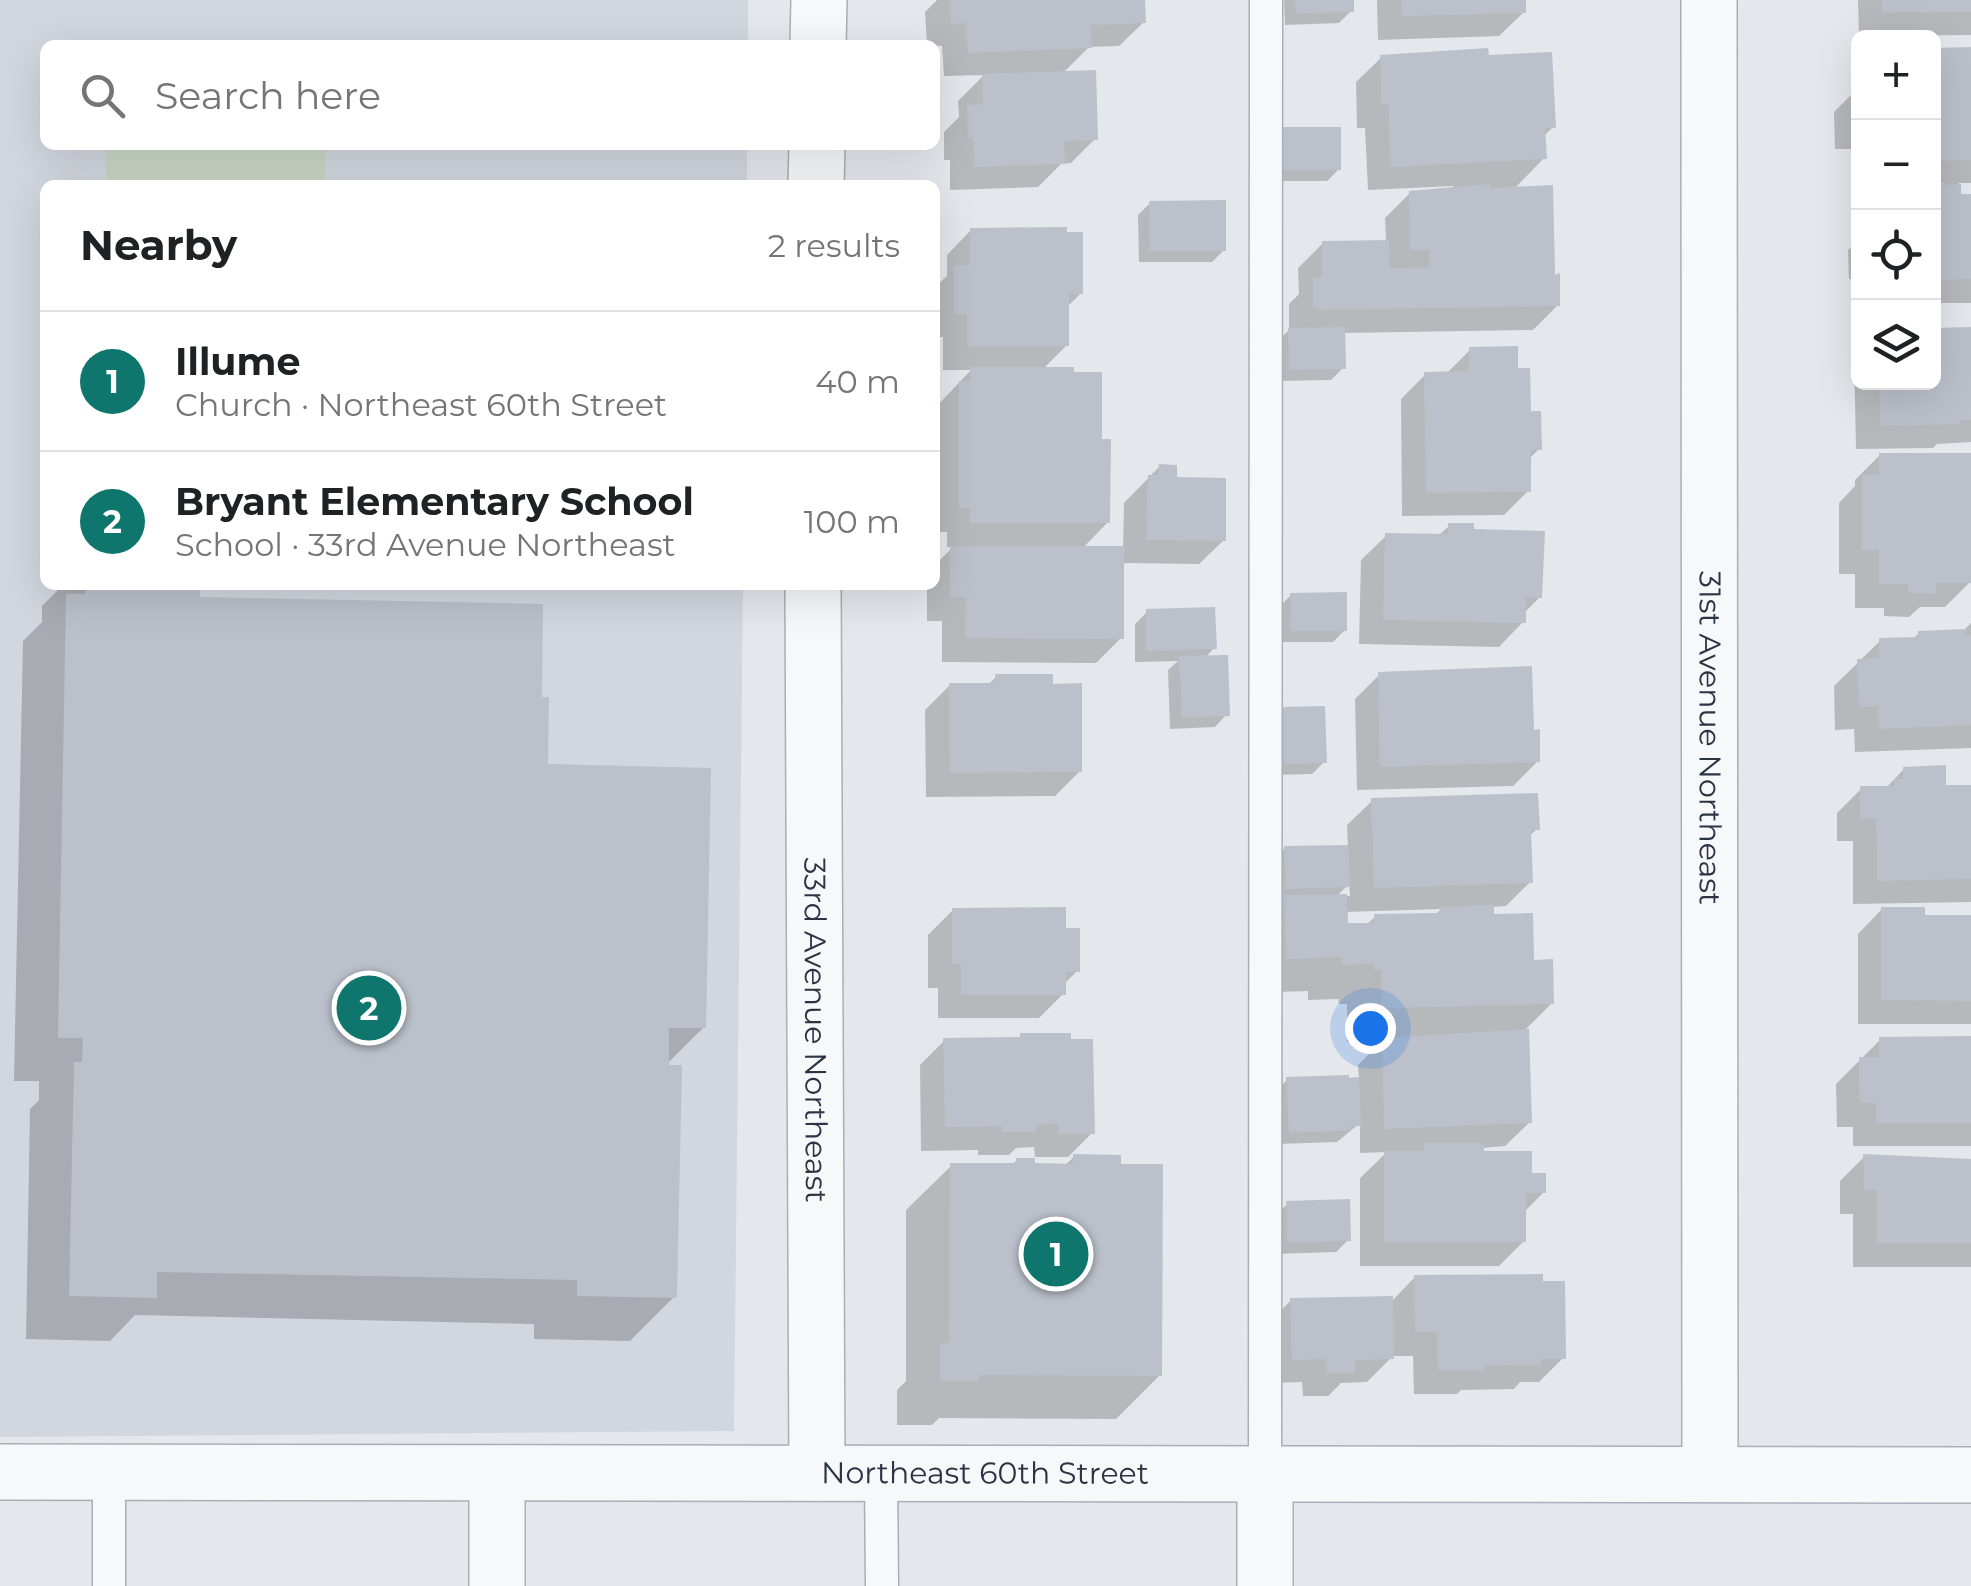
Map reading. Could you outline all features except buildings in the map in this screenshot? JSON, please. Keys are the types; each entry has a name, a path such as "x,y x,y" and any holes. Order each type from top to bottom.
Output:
{"street":[{"path":"818,40 819,0"},
{"name":"31st Avenue Northeast","path":"1709,0 1710,1474"},
{"path":"816,180 817,150"},
{"name":"33rd Avenue Northeast","path":"813,590 817,1472"},
{"name":"Northeast 60th Street","path":"0,1472 1971,1475"},
{"path":"497,1474 497,1586"},
{"path":"1265,1476 1266,1586"}],"lane":[{"path":"1265,1476 1266,0"},
{"path":"109,1472 109,1586"},
{"path":"882,1472 882,1586"}],"shaded area":[{"path":"0,0 748,0 748,40 40,40 40,150 747,150 747,180 40,180 40,590 743,590 734,1431 0,1437"}],"green space":[{"path":"106,150 325,150 325,180 106,180"}],"place":[{"name":"Bryant Elementary School","path":"369,1008"},
{"name":"Illume","path":"1056,1254"}]}
